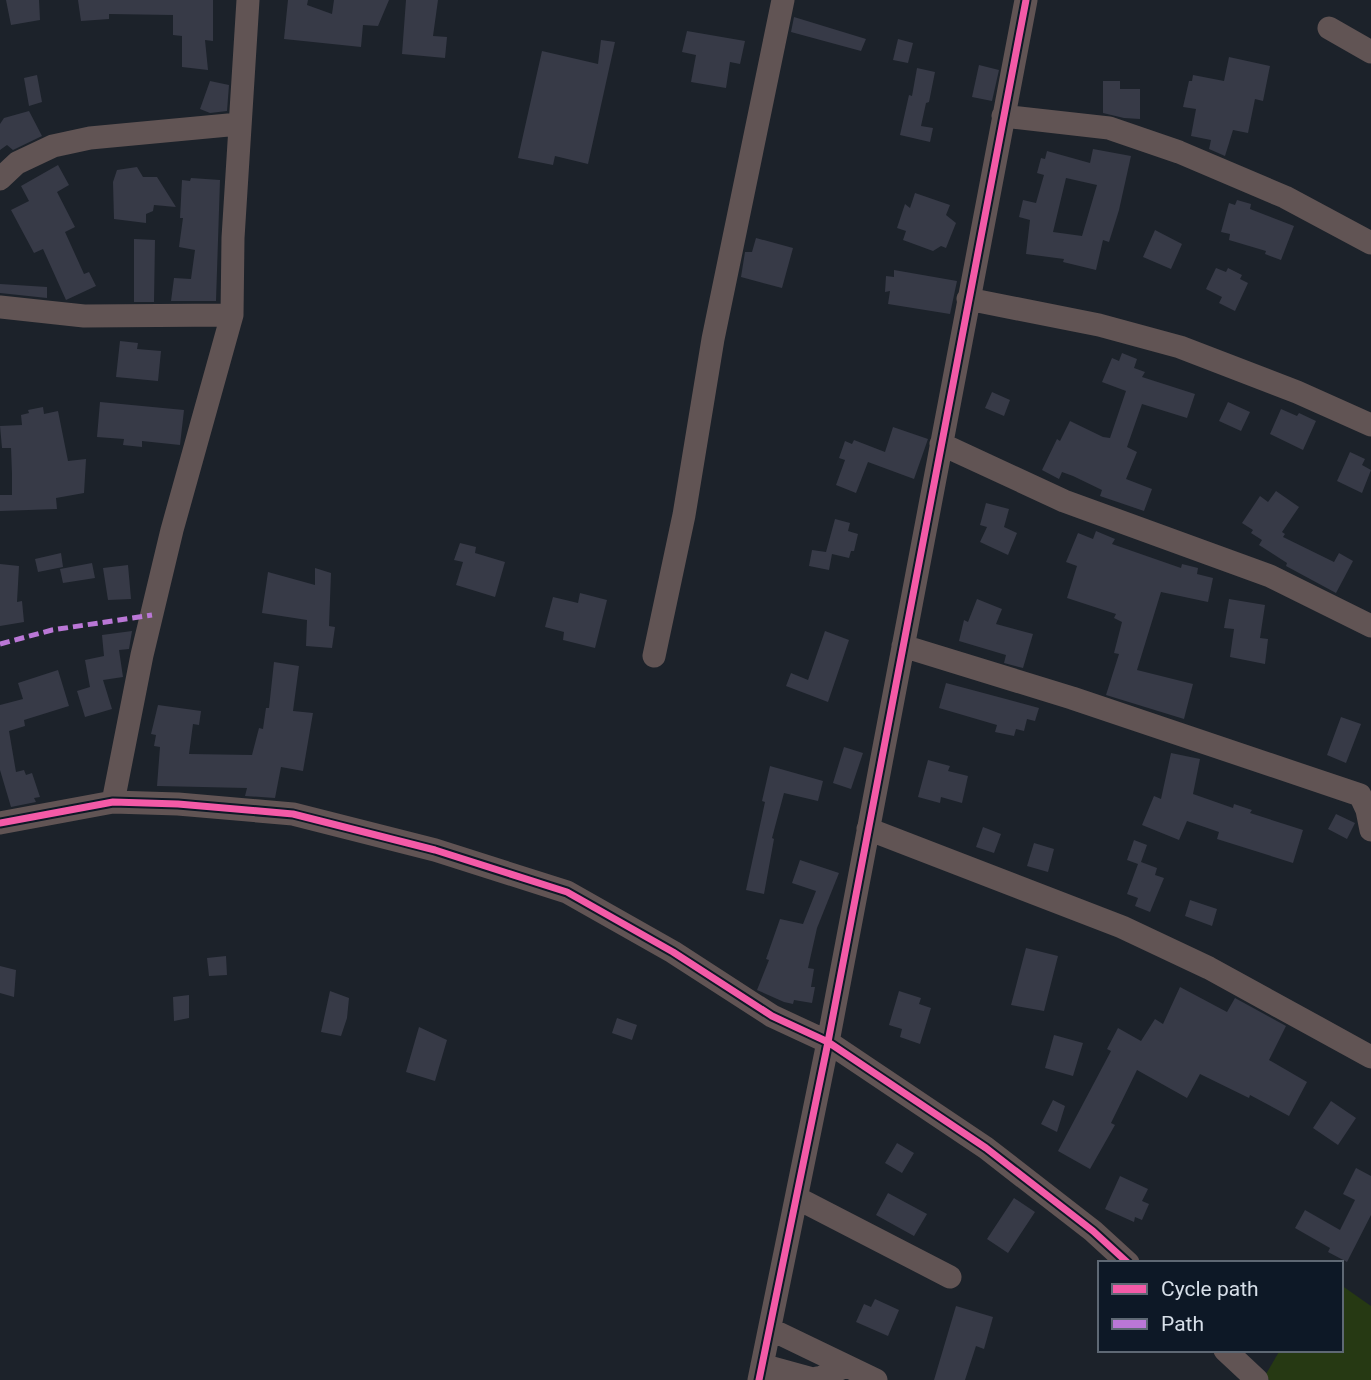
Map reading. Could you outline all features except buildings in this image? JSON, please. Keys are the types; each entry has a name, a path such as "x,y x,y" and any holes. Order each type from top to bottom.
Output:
{"street":[{"path":"113,802 142,654 163,567 232,315 233,238 248,0"},
{"path":"654,656 684,515 713,339 783,0"},
{"path":"846,1366 813,1379 761,1373 828,1042 1026,0"},
{"path":"1329,28 1371,52"},
{"path":"1003,116 1109,128 1179,152 1285,197 1371,243"},
{"path":"0,179 17,163 53,146 90,138 239,124"},
{"path":"968,299 1099,325 1180,347 1297,392 1371,425"},
{"path":"0,307 84,316 232,315"},
{"path":"941,444 1065,501 1270,576 1371,626"},
{"path":"903,646 1072,698 1360,795 1367,810 1371,830"},
{"path":"0,823 113,802 178,804 293,814 435,850 567,892 673,952 772,1016 828,1042 986,1148 1093,1231 1126,1261"},
{"path":"868,829 1122,927 1209,968 1371,1056"},
{"path":"797,1198 950,1277"},
{"path":"770,1329 876,1380"},
{"path":"1227,1352 1257,1380"}],"green space":[{"path":"1343,1286 1371,1306 1371,1380 1269,1380 1266,1374 1279,1352 1343,1352"}],"marked path":[{"path":"0,644 52,630 152,615"}],"cycle path":[{"path":"759,1380 828,1042 1026,0"},
{"path":"0,823 113,802 178,804 293,814 435,850 567,892 673,952 772,1016 828,1042 986,1148 1093,1231 1126,1261"}]}
